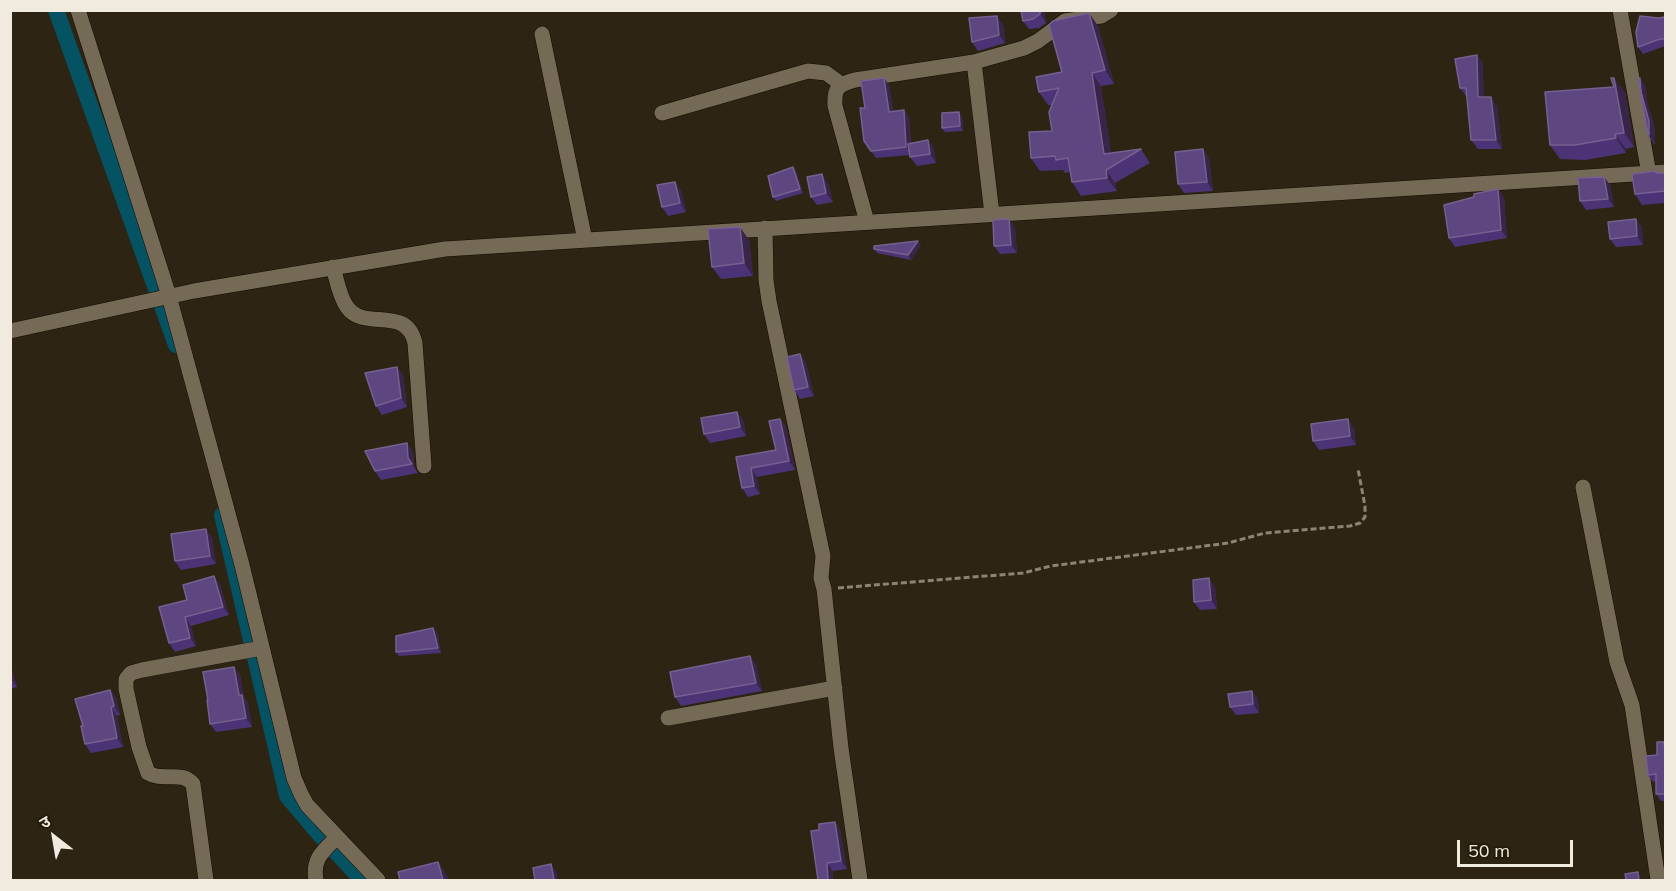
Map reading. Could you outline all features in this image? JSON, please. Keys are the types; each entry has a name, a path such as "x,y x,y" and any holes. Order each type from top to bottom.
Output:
{"street":[{"path":"78,10 242,565 255,650 294,778 307,805 332,842 378,880"},
{"path":"867,222 835,105 835,93 841,84 974,62 1024,48 1065,21 1101,16 1111,10"},
{"path":"1620,10 1649,174"},
{"path":"542,34 585,240"},
{"path":"974,62 992,214"},
{"path":"662,113 808,71 826,73 841,84"},
{"path":"10,331 163,298 446,249 1665,172"},
{"path":"765,228 765,270 769,301 823,556 821,578 836,688 841,748 860,880"},
{"path":"333,267 348,309 371,319 405,324 413,332 416,343 424,466"},
{"path":"1583,487 1617,662 1632,705 1658,880"},
{"path":"206,880 193,784 189,779 183,777 157,777 148,773 139,747 126,689 126,679 131,673 142,670 255,650"},
{"path":"668,718 836,688"},
{"path":"316,880 314,872 317,860 332,842"}],"path":[{"path":"824,589 1023,573 1051,566 1228,543 1265,533 1350,526 1360,523 1365,517 1358,469"}],"building":[{"path":"1021,10 1040,10 1040,14 1033,19 1023,21"},
{"path":"1089,13 1105,70 1092,73 1104,154 1141,149 1106,170 1107,178 1072,182 1068,158 1056,160 1055,156 1031,158 1029,132 1052,131 1049,112 1059,88 1039,92 1036,77 1062,72 1049,25 1053,21"},
{"path":"997,16 999,35 972,42 969,18"},
{"path":"1640,16 1665,17 1665,39 1638,47 1636,32"},
{"path":"1477,55 1478,97 1491,97 1496,140 1471,140 1466,88 1460,88 1455,59"},
{"path":"884,78 889,112 904,110 906,147 871,151 864,141 860,108 865,108 861,81"},
{"path":"1611,78 1614,78 1624,133 1615,134 1616,138 1575,145 1550,145 1545,92 1614,87"},
{"path":"1640,78 1641,92 1649,121 1649,135 1638,79"},
{"path":"959,112 960,126 942,128 942,113"},
{"path":"928,140 930,154 910,157 908,144"},
{"path":"1203,149 1207,182 1178,184 1175,152"},
{"path":"793,167 800,189 773,197 768,176"},
{"path":"1656,171 1656,173 1665,173 1665,191 1635,194 1632,174"},
{"path":"822,174 826,193 811,197 807,177"},
{"path":"1604,177 1608,199 1580,201 1578,178"},
{"path":"675,182 680,203 662,207 657,185"},
{"path":"1498,189 1501,230 1449,238 1444,205 1474,197 1474,194"},
{"path":"1009,219 1011,245 994,246 993,220"},
{"path":"1636,219 1637,236 1610,239 1608,222"},
{"path":"740,227 744,263 712,267 708,229"},
{"path":"918,241 908,255 874,249 874,246"},
{"path":"800,354 808,387 794,390 787,357"},
{"path":"397,367 401,398 376,406 365,373"},
{"path":"737,412 740,427 704,434 701,418"},
{"path":"780,419 789,461 751,468 754,486 742,488 736,457 776,450 769,421"},
{"path":"1348,419 1350,436 1313,441 1311,424"},
{"path":"407,443 408,458 412,464 375,471 365,451"},
{"path":"206,529 210,556 175,561 171,534"},
{"path":"214,576 223,607 185,617 190,638 169,643 159,607 187,600 183,585"},
{"path":"1209,578 1211,600 1194,602 1193,580"},
{"path":"433,628 438,648 396,652 396,636"},
{"path":"750,656 756,683 675,697 670,672"},
{"path":"234,667 246,718 210,724 203,672"},
{"path":"110,690 117,738 85,744 81,726 83,726 75,699"},
{"path":"1252,691 1253,704 1230,707 1228,694"},
{"path":"1657,742 1664,742 1665,794 1656,794 1656,774 1648,775 1646,756 1657,755"},
{"path":"835,822 841,861 827,863 828,880 818,880 811,831 819,830 819,824"},
{"path":"438,862 443,880 400,880 398,872"},
{"path":"551,864 554,880 535,880 533,868"},
{"path":"1638,872 1639,880 1626,880 1625,874"}],"waterway":[{"path":"56,10 176,345"},
{"path":"222,515 287,796 362,880"}]}
